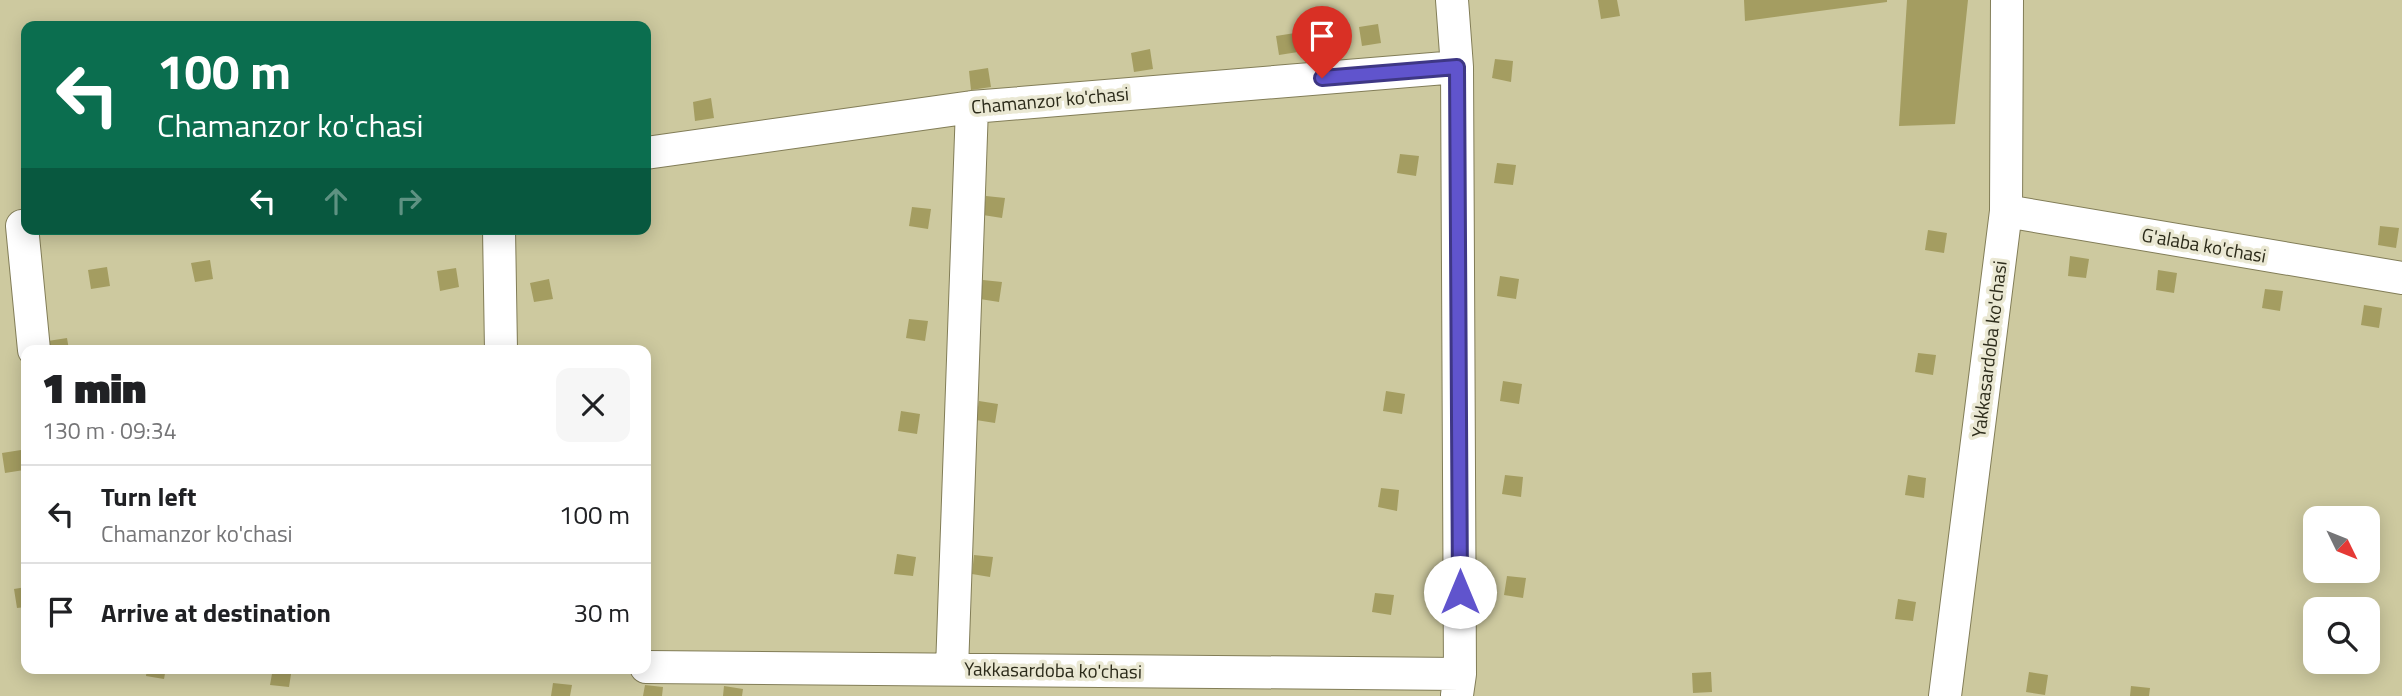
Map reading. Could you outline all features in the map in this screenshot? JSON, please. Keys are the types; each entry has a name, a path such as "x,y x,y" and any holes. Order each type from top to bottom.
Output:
{"street":[{"path":"1452,0 1457,67 1458,685"},
{"name":"Yakkasardoba ko'chasi","path":"1945,696 2006,211 2007,0"},
{"name":"Chamanzor ko'chasi","path":"651,152 972,107 1457,67"},
{"path":"952,668 972,107"},
{"name":"G'alaba ko'chasi","path":"2006,211 2402,278"},
{"path":"16,227 33,345"},
{"path":"499,235 501,345"},
{"name":"Yakkasardoba ko'chasi","path":"651,667 952,668 1458,685"}],"building":[{"path":"1598,0 1617,0 1620,16 1601,19"},
{"path":"1744,0 1887,0 1887,2 1745,21"},
{"path":"1907,0 1968,0 1955,124 1899,126"},
{"path":"1378,24 1381,43 1362,46 1359,27"},
{"path":"1295,33 1298,52 1279,55 1276,36"},
{"path":"1150,49 1153,69 1134,72 1131,53"},
{"path":"1495,59 1513,61 1511,82 1492,78"},
{"path":"988,68 991,87 971,90 969,71"},
{"path":"711,98 714,118 695,121 693,102"},
{"path":"1400,154 1419,156 1416,176 1397,173"},
{"path":"1497,163 1516,165 1513,185 1494,183"},
{"path":"986,196 1005,198 1002,218 983,215"},
{"path":"912,207 931,209 928,229 909,226"},
{"path":"2380,226 2399,228 2396,248 2378,245"},
{"path":"1928,230 1947,233 1944,253 1925,250"},
{"path":"2070,256 2089,259 2086,278 2068,276"},
{"path":"210,260 213,279 195,282 191,263"},
{"path":"107,267 110,286 91,289 88,270"},
{"path":"456,268 459,287 440,291 437,271"},
{"path":"2158,270 2177,273 2174,293 2156,290"},
{"path":"1500,276 1519,279 1516,299 1497,296"},
{"path":"549,279 553,299 534,302 530,283"},
{"path":"983,280 1002,282 999,302 980,299"},
{"path":"2265,289 2283,291 2280,311 2262,308"},
{"path":"2364,305 2382,308 2379,328 2361,325"},
{"path":"909,319 928,321 925,341 906,338"},
{"path":"67,338 68,345 49,345 48,341"},
{"path":"1918,353 1936,355 1933,375 1915,372"},
{"path":"1503,381 1522,384 1519,404 1500,401"},
{"path":"1386,391 1405,394 1402,414 1383,411"},
{"path":"979,401 998,404 995,423 976,420"},
{"path":"901,411 920,414 917,434 898,431"},
{"path":"21,450 21,470 5,473 2,453"},
{"path":"1505,475 1523,477 1521,497 1502,494"},
{"path":"1908,475 1926,478 1924,498 1905,495"},
{"path":"1381,488 1399,490 1397,511 1378,507"},
{"path":"897,554 916,557 913,576 894,574"},
{"path":"974,555 993,557 990,577 972,574"},
{"path":"1507,576 1526,578 1523,598 1504,595"},
{"path":"21,588 21,608 17,608 14,589"},
{"path":"1375,593 1394,595 1391,615 1372,612"},
{"path":"1898,599 1916,602 1913,621 1895,619"},
{"path":"1711,672 1712,692 1693,693 1692,673"},
{"path":"2029,672 2048,675 2045,695 2026,692"},
{"path":"146,674 165,674 164,679"},
{"path":"272,674 291,674 289,687 270,685"},
{"path":"553,683 572,685 570,696 551,696"},
{"path":"645,685 663,687 662,696 643,696"},
{"path":"724,686 743,689 742,696 723,696"},
{"path":"2131,686 2150,688 2149,696 2130,696"}],"route":[{"path":"1322,78 1457,67 1460,592"}]}
